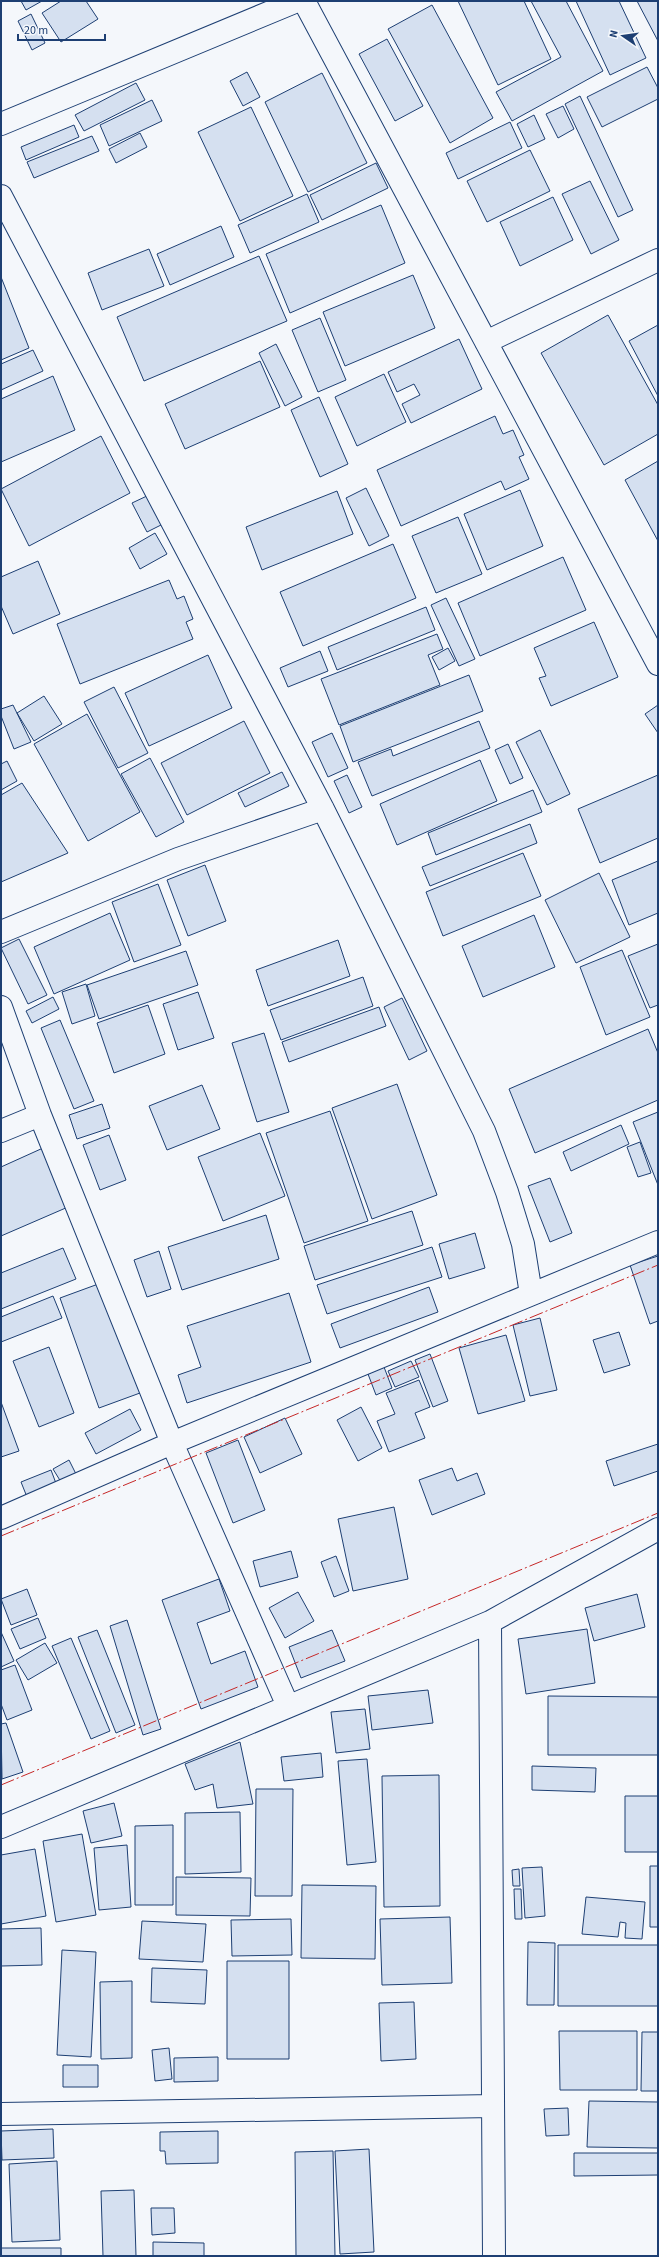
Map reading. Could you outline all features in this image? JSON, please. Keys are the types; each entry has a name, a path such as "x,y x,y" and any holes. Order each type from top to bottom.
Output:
{"street":[{"path":"1,124 297,1"},
{"path":"304,1 657,662"},
{"path":"1,196 323,809 484,1131 507,1192 523,1244 531,1294"},
{"path":"486,342 658,260"},
{"path":"1,932 178,859 323,809"},
{"path":"1,1007 40,1115 172,1443 288,1706"},
{"path":"1,1131 40,1115"},
{"path":"1,1518 172,1443 658,1242"},
{"path":"1,1828 490,1622 658,1528"},
{"path":"490,1622 494,2256"},
{"path":"1,2114 493,2106"}],"building":[{"path":"21,1 42,1 26,10"},
{"path":"61,1 86,1 98,19 61,42 42,13"},
{"path":"458,1 524,1 551,59 498,85"},
{"path":"531,1 566,1 603,71 512,121 496,92 561,57"},
{"path":"576,1 619,1 646,58 610,75"},
{"path":"637,1 658,1 658,41"},
{"path":"432,5 493,118 450,143 388,29"},
{"path":"31,14 45,43 32,50 18,21"},
{"path":"387,39 423,106 395,121 359,54"},
{"path":"647,67 658,88 658,99 602,127 587,97"},
{"path":"247,72 260,97 243,106 230,81"},
{"path":"322,73 367,163 308,192 265,102"},
{"path":"136,83 145,100 84,131 75,115"},
{"path":"580,96 633,210 618,217 565,104"},
{"path":"152,100 162,121 109,146 100,125"},
{"path":"563,106 574,129 558,138 546,114"},
{"path":"251,107 293,196 240,221 198,132"},
{"path":"534,115 545,139 528,147 517,124"},
{"path":"510,122 522,148 458,179 446,153"},
{"path":"74,125 79,137 26,160 21,147"},
{"path":"140,133 147,147 116,163 109,149"},
{"path":"92,136 99,151 34,178 27,162"},
{"path":"530,150 550,191 487,222 467,181"},
{"path":"376,163 388,188 322,220 310,195"},
{"path":"590,181 619,240 591,254 562,194"},
{"path":"307,194 319,222 250,253 238,225"},
{"path":"553,197 573,240 520,266 500,222"},
{"path":"381,205 405,263 290,313 266,254"},
{"path":"221,226 234,257 170,285 157,254"},
{"path":"149,249 164,286 102,310 88,273"},
{"path":"259,256 287,321 144,381 117,317"},
{"path":"413,275 435,328 345,366 323,312"},
{"path":"1,277 29,348 1,360"},
{"path":"608,315 658,405 658,434 604,465 541,353"},
{"path":"320,318 346,380 318,392 292,330"},
{"path":"658,325 658,396 629,341"},
{"path":"459,339 482,389 411,423 402,404 420,395 414,384 397,392 388,372"},
{"path":"276,344 302,397 285,406 259,353"},
{"path":"33,350 43,371 1,390 1,364"},
{"path":"260,361 280,407 185,449 165,404"},
{"path":"384,374 406,422 357,446 335,397"},
{"path":"53,376 75,430 1,462 1,399"},
{"path":"319,397 348,464 320,477 291,410"},
{"path":"495,416 503,434 513,430 524,455 519,457 529,479 505,490 501,481 401,526 377,470"},
{"path":"101,436 130,493 29,546 1,489"},
{"path":"658,461 658,541 625,480"},
{"path":"366,488 389,536 369,546 346,498"},
{"path":"520,490 543,546 487,570 464,514"},
{"path":"337,491 353,534 262,570 246,527"},
{"path":"149,495 163,524 147,532 132,503"},
{"path":"458,517 482,574 436,593 412,536"},
{"path":"155,533 167,554 140,569 129,548"},
{"path":"393,544 416,598 303,646 280,592"},
{"path":"563,557 586,610 480,656 458,603"},
{"path":"38,561 60,614 13,634 1,606 1,577"},
{"path":"169,580 177,599 184,596 193,619 186,622 193,639 80,684 57,624"},
{"path":"446,598 475,659 459,666 431,605"},
{"path":"426,607 435,630 337,670 328,647"},
{"path":"594,622 618,677 551,706 539,678 546,676 534,648"},
{"path":"437,634 443,649 428,655 440,685 339,725 321,679"},
{"path":"448,648 455,661 439,670 432,657"},
{"path":"320,651 328,671 288,687 280,668"},
{"path":"208,655 232,708 149,746 125,693"},
{"path":"469,675 483,711 353,762 340,726"},
{"path":"114,687 148,753 118,768 84,702"},
{"path":"44,696 62,724 34,741 17,713"},
{"path":"13,705 31,742 14,749 1,716 1,709"},
{"path":"658,705 658,733 645,714"},
{"path":"87,714 140,812 88,841 34,744"},
{"path":"244,721 270,773 187,815 161,763"},
{"path":"479,721 490,748 372,796 358,762 391,749 393,756"},
{"path":"540,730 570,794 547,805 516,742"},
{"path":"332,733 348,768 328,777 312,742"},
{"path":"508,744 523,778 510,784 495,750"},
{"path":"150,758 184,822 156,837 121,774"},
{"path":"480,760 497,801 397,845 380,804"},
{"path":"7,761 17,781 1,790 1,764"},
{"path":"282,772 289,786 245,807 238,793"},
{"path":"347,775 362,807 349,813 334,781"},
{"path":"658,775 658,838 600,863 578,809"},
{"path":"22,783 68,853 1,882 1,795"},
{"path":"533,790 542,812 436,855 428,833"},
{"path":"530,824 537,843 430,886 422,867"},
{"path":"523,853 541,896 443,936 426,892"},
{"path":"658,861 658,913 629,925 612,880"},
{"path":"205,865 226,921 188,936 167,880"},
{"path":"599,873 630,937 576,963 545,900"},
{"path":"158,884 181,945 134,962 112,902"},
{"path":"110,913 130,960 54,994 34,947"},
{"path":"534,915 555,967 483,997 462,946"},
{"path":"19,939 47,995 28,1004 1,948"},
{"path":"338,940 350,976 268,1006 256,970"},
{"path":"658,944 658,1005 650,1008 628,956"},
{"path":"622,950 650,1017 606,1035 580,967"},
{"path":"186,951 198,985 99,1019 87,985"},
{"path":"363,977 373,1006 281,1040 270,1010"},
{"path":"86,984 95,1016 72,1024 62,992"},
{"path":"198,992 214,1038 178,1050 163,1004"},
{"path":"53,997 59,1009 32,1023 26,1011"},
{"path":"402,998 427,1051 409,1060 384,1007"},
{"path":"148,1005 165,1054 114,1073 97,1023"},
{"path":"379,1007 386,1026 289,1062 282,1042"},
{"path":"60,1020 94,1101 74,1109 41,1028"},
{"path":"648,1029 658,1053 658,1100 535,1153 509,1089"},
{"path":"264,1033 289,1112 257,1122 232,1043"},
{"path":"397,1084 437,1195 372,1219 332,1108"},
{"path":"202,1085 220,1129 167,1150 149,1106"},
{"path":"102,1104 110,1128 77,1139 69,1115"},
{"path":"330,1111 368,1221 304,1243 266,1133"},
{"path":"658,1112 658,1185 633,1122"},
{"path":"621,1125 629,1144 571,1171 563,1152"},
{"path":"260,1133 285,1196 223,1221 198,1157"},
{"path":"109,1135 126,1180 100,1190 83,1145"},
{"path":"640,1142 651,1173 638,1177 627,1147"},
{"path":"43,1148 68,1207 1,1236 1,1167"},
{"path":"550,1178 572,1233 550,1242 528,1186"},
{"path":"412,1211 423,1245 315,1280 304,1246"},
{"path":"266,1215 279,1259 182,1290 168,1247"},
{"path":"475,1233 485,1268 449,1279 439,1244"},
{"path":"432,1247 442,1277 327,1314 317,1285"},
{"path":"63,1248 76,1279 1,1309 1,1273"},
{"path":"159,1251 171,1289 147,1297 134,1260"},
{"path":"658,1256 658,1321 650,1324 630,1265"},
{"path":"101,1283 140,1393 99,1408 60,1298"},
{"path":"429,1287 438,1312 340,1348 331,1324"},
{"path":"289,1293 311,1362 187,1403 178,1375 201,1367 187,1326"},
{"path":"53,1296 62,1318 1,1342 1,1317"},
{"path":"540,1318 557,1390 530,1396 513,1325"},
{"path":"619,1332 630,1365 604,1373 593,1340"},
{"path":"506,1335 525,1401 478,1414 459,1348"},
{"path":"49,1347 74,1413 39,1427 13,1361"},
{"path":"430,1354 448,1401 433,1407 415,1360"},
{"path":"411,1361 419,1377 395,1387 388,1371"},
{"path":"384,1367 392,1388 376,1395 368,1374"},
{"path":"419,1380 430,1407 415,1413 425,1438 389,1452 377,1421 395,1414 386,1393"},
{"path":"1,1402 19,1451 1,1457"},
{"path":"361,1407 382,1448 358,1461 337,1420"},
{"path":"130,1409 141,1430 96,1454 85,1433"},
{"path":"285,1418 302,1454 260,1473 244,1437"},
{"path":"238,1440 265,1510 233,1523 206,1453"},
{"path":"658,1444 658,1471 614,1486 606,1461"},
{"path":"69,1460 76,1474 61,1482 53,1469"},
{"path":"452,1468 457,1481 477,1473 485,1494 432,1515 419,1480"},
{"path":"51,1470 57,1486 27,1497 21,1482"},
{"path":"394,1507 408,1579 353,1591 338,1519"},
{"path":"291,1551 298,1577 260,1587 253,1561"},
{"path":"336,1556 349,1591 334,1597 321,1562"},
{"path":"219,1579 230,1611 197,1623 211,1664 245,1651 258,1687 201,1709 162,1600"},
{"path":"27,1589 37,1615 11,1625 1,1599"},
{"path":"298,1592 314,1621 285,1638 269,1608"},
{"path":"637,1594 645,1627 594,1641 585,1608"},
{"path":"38,1618 46,1638 20,1649 11,1629"},
{"path":"127,1620 161,1729 143,1735 110,1626"},
{"path":"587,1629 595,1683 526,1694 518,1639"},
{"path":"97,1630 135,1725 116,1733 78,1637"},
{"path":"332,1630 345,1661 301,1678 289,1647"},
{"path":"1,1632 14,1661 1,1667"},
{"path":"71,1638 110,1731 91,1739 52,1646"},
{"path":"45,1643 57,1663 28,1680 16,1660"},
{"path":"15,1665 32,1710 7,1720 1,1704 1,1670"},
{"path":"428,1690 433,1723 372,1730 368,1696"},
{"path":"548,1696 658,1697 658,1755 548,1755"},
{"path":"365,1709 370,1749 336,1753 331,1712"},
{"path":"6,1723 23,1772 2,1779 1,1724"},
{"path":"240,1742 253,1804 217,1808 213,1784 195,1790 185,1764"},
{"path":"321,1753 323,1777 284,1781 281,1757"},
{"path":"367,1759 376,1862 347,1865 338,1761"},
{"path":"532,1766 596,1768 595,1792 532,1790"},
{"path":"439,1775 440,1906 384,1907 382,1776"},
{"path":"256,1789 293,1789 292,1896 255,1896"},
{"path":"625,1796 658,1796 658,1852 625,1852"},
{"path":"114,1803 122,1836 91,1843 83,1811"},
{"path":"240,1812 241,1872 185,1874 185,1813"},
{"path":"173,1825 173,1905 135,1905 135,1826"},
{"path":"82,1834 96,1915 56,1922 43,1841"},
{"path":"127,1845 131,1907 99,1910 94,1848"},
{"path":"35,1849 46,1916 1,1924 1,1855"},
{"path":"650,1866 658,1866 658,1927 650,1927"},
{"path":"542,1867 545,1916 525,1918 522,1868"},
{"path":"519,1869 520,1886 513,1886 512,1870"},
{"path":"176,1877 251,1878 250,1916 176,1915"},
{"path":"302,1885 376,1886 375,1959 301,1958"},
{"path":"514,1889 521,1889 522,1919 515,1919"},
{"path":"586,1897 645,1902 642,1939 625,1938 626,1923 620,1922 618,1937 582,1934"},
{"path":"450,1917 452,1983 382,1985 380,1919"},
{"path":"291,1919 292,1955 232,1956 231,1920"},
{"path":"142,1921 206,1924 203,1962 139,1959"},
{"path":"41,1928 42,1965 1,1966 1,1929"},
{"path":"528,1942 555,1943 554,2005 527,2005"},
{"path":"558,1945 658,1945 658,2006 558,2006"},
{"path":"62,1950 96,1952 91,2057 57,2055"},
{"path":"227,1961 289,1961 289,2059 227,2059"},
{"path":"152,1968 207,1970 205,2004 151,2002"},
{"path":"132,1981 132,2058 101,2059 100,1982"},
{"path":"414,2002 416,2059 381,2061 379,2003"},
{"path":"559,2031 637,2031 637,2090 560,2090"},
{"path":"642,2032 658,2032 658,2091 641,2091"},
{"path":"169,2048 172,2079 155,2081 152,2050"},
{"path":"218,2057 218,2081 174,2082 174,2058"},
{"path":"63,2065 98,2065 98,2087 63,2087"},
{"path":"589,2101 658,2102 658,2148 587,2147"},
{"path":"568,2108 569,2135 546,2136 544,2109"},
{"path":"53,2129 54,2158 2,2160 1,2131"},
{"path":"218,2131 218,2163 166,2164 165,2151 160,2151 160,2132"},
{"path":"369,2149 374,2252 340,2254 335,2151"},
{"path":"333,2151 335,2256 296,2256 295,2152"},
{"path":"574,2153 658,2153 658,2175 574,2176"},
{"path":"57,2161 60,2240 12,2242 9,2164"},
{"path":"134,2190 136,2256 103,2256 101,2191"},
{"path":"151,2208 174,2208 175,2233 152,2235"},
{"path":"153,2242 204,2243 204,2256 153,2256"},
{"path":"1,2248 61,2248 61,2256 1,2256"}],"power":[{"path":"1,1536 658,1265"},
{"path":"1,1785 658,1513"}]}
